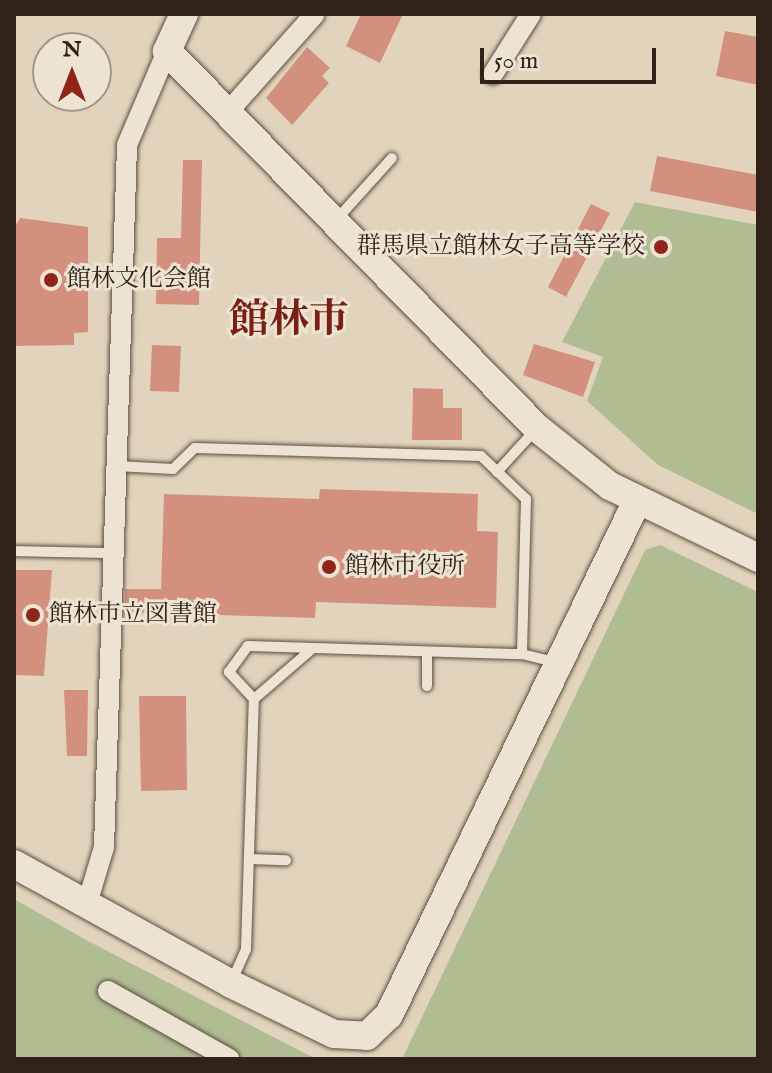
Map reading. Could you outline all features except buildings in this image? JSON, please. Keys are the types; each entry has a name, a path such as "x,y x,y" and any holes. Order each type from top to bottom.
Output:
{"street":[{"path":"86,907 104,847 127,145 184,14"},
{"path":"227,113 315,14"},
{"path":"493,74 531,14"},
{"path":"167,51 537,428 637,501 758,558"},
{"path":"14,864 86,907 231,984 334,1034 355,1038 380,1028 637,501"},
{"path":"108,991 229,1059"}],"lane":[{"path":"336,220 392,158"},
{"path":"497,472 537,428"},
{"path":"116,466 173,469 195,448 481,456 526,499 522,654"},
{"path":"14,551 113,553"},
{"path":"231,984 246,949 254,699 229,672 241,650 313,648 522,654 558,664"},
{"path":"254,699 313,648"},
{"path":"427,652 427,686"},
{"path":"249,859 286,860"}],"green space":[{"path":"635,202 758,225 758,514 658,465 587,401 603,357 562,342"},
{"path":"660,545 758,592 758,1059 402,1059 645,550"},
{"path":"14,899 88,941 316,1059 14,1059"}],"place":[{"name":"群馬県立館林女子高等学校","path":"661,247"},
{"name":"館林文化会館","path":"51,280"},
{"name":"館林市役所","path":"329,567"},
{"name":"館林市立図書館","path":"33,615"}],"district":[{"name":"館林市","path":"289,322"}]}
